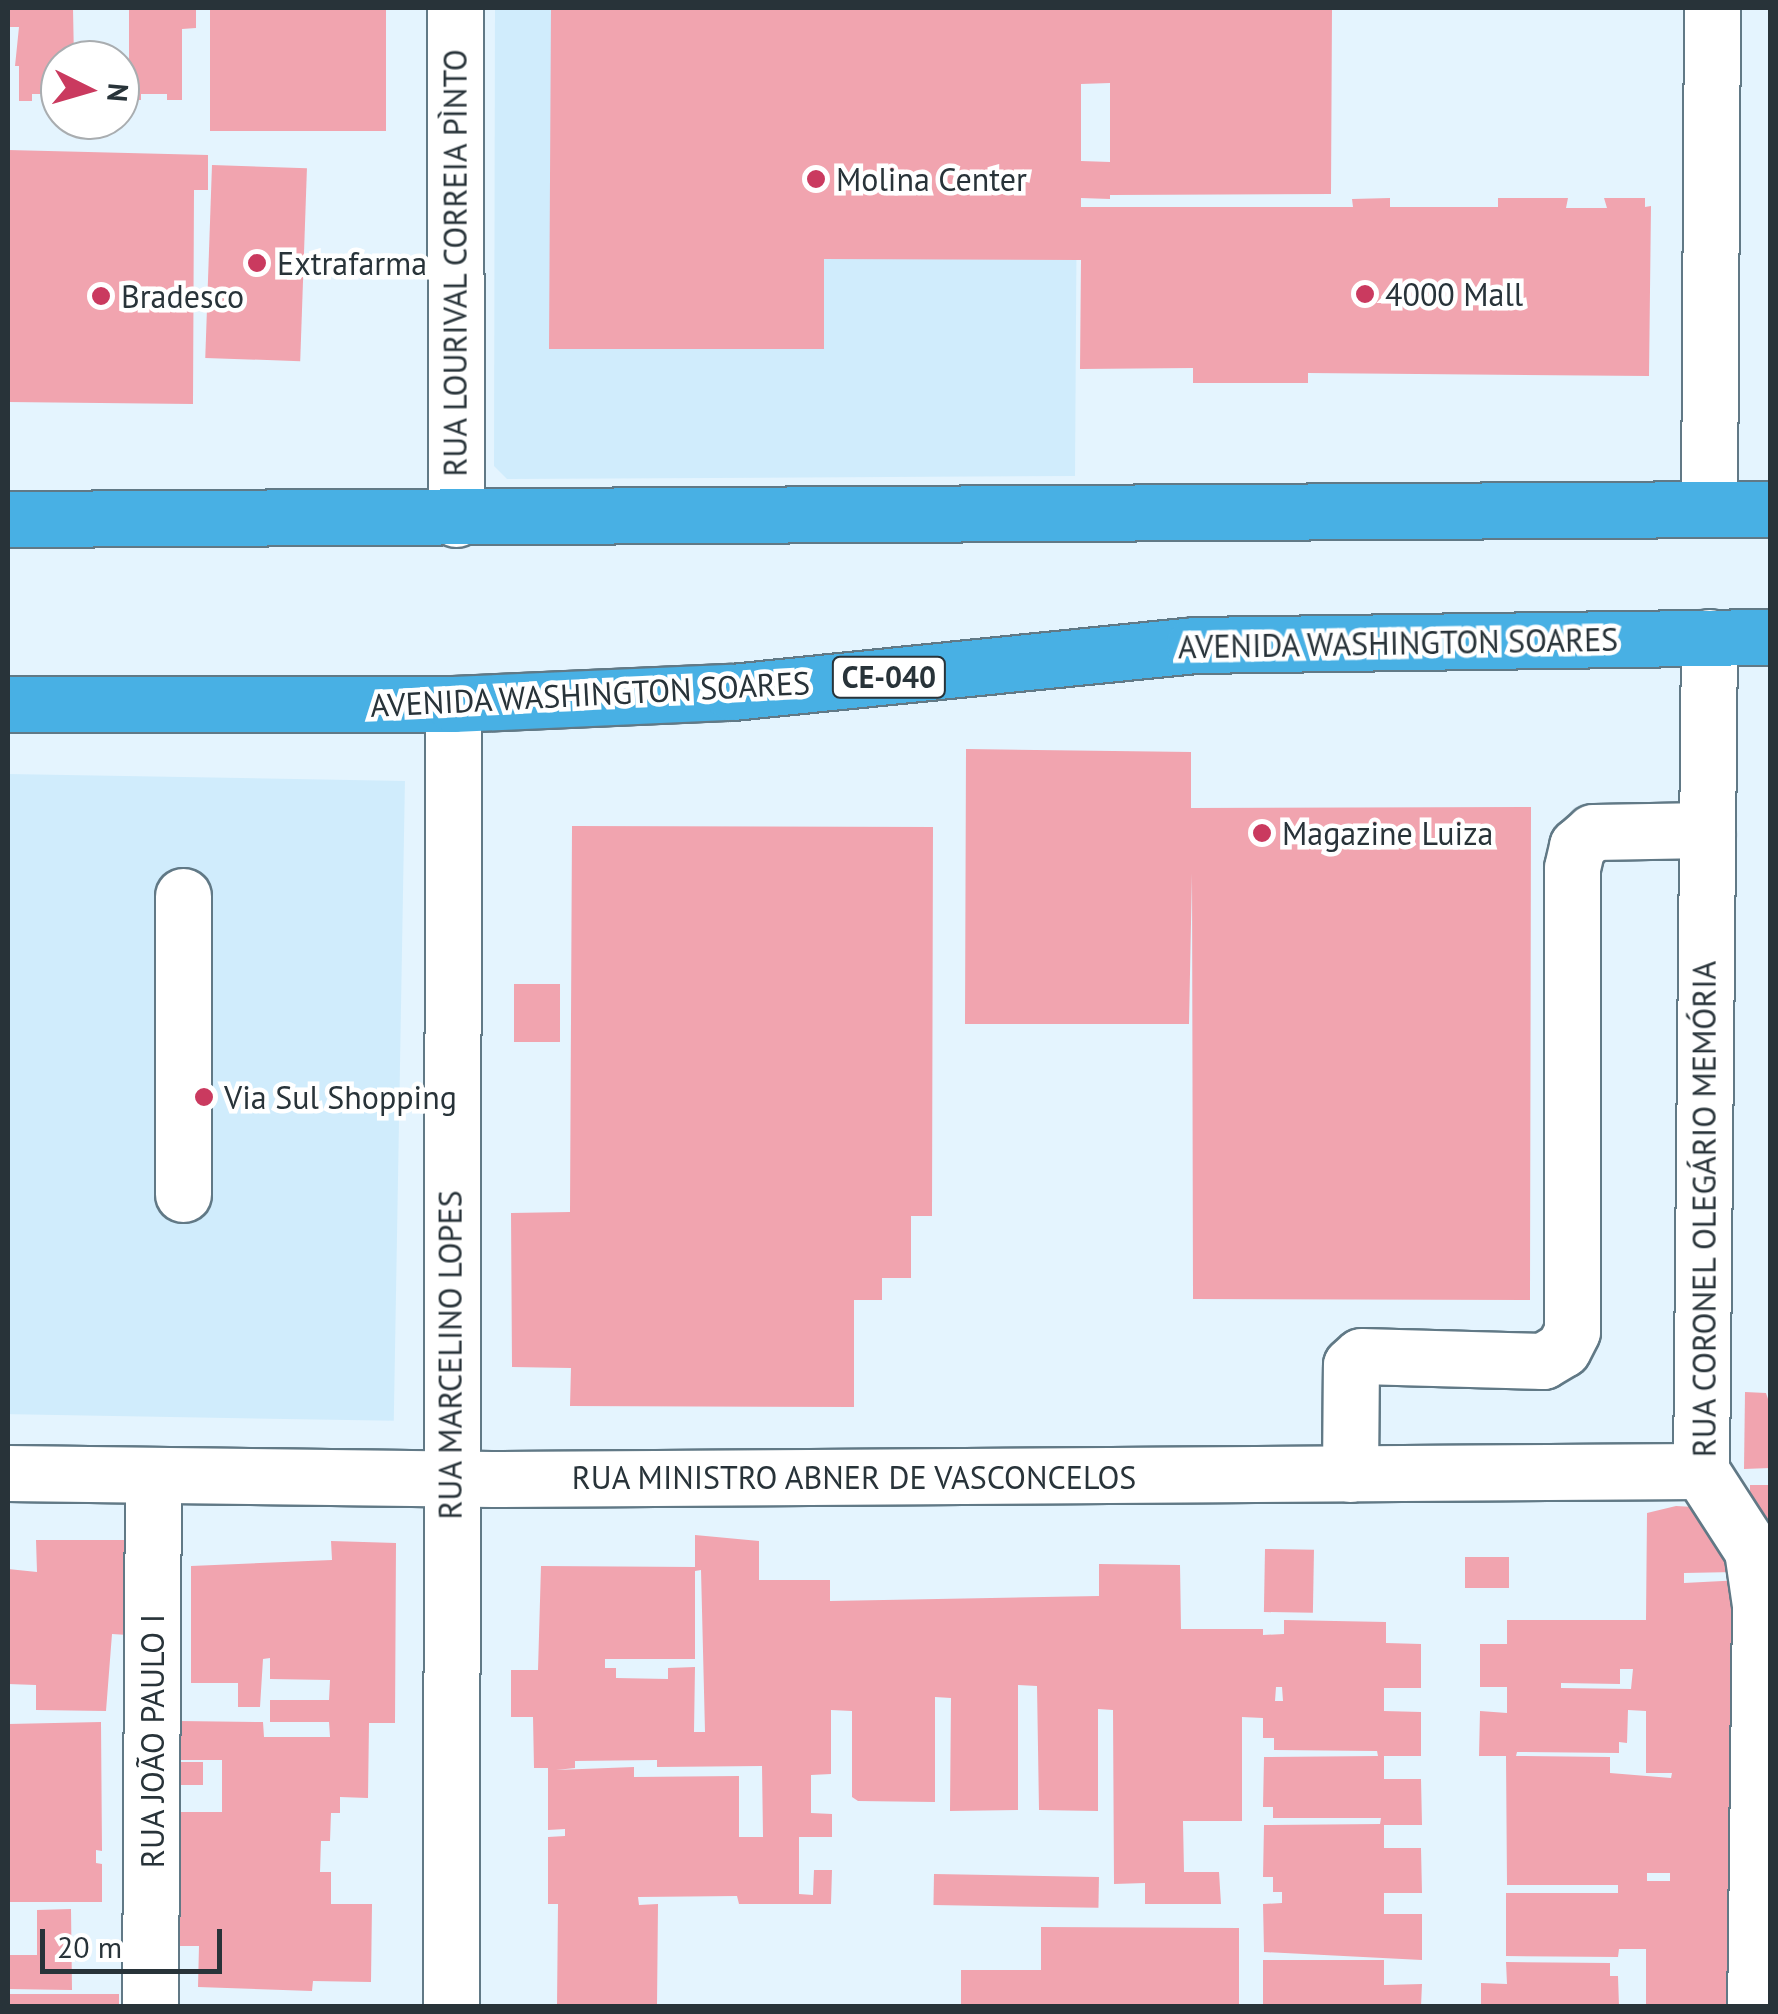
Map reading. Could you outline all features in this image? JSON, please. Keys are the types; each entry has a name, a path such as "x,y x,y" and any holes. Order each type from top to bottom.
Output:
{"highway":[{"path":"8,519 1770,509"},
{"name":"AVENIDA WASHINGTON SOARES","path":"8,704 453,704 732,692 1194,646 1770,637"}],"street":[{"name":"RUA LOURIVAL CORREIA PÌNTO","path":"455,8 456,519"},
{"path":"1710,509 1712,8"},
{"name":"RUA CORONEL OLEGÁRIO MEMÓRIA","path":"1709,637 1701,1471 1761,1550 1755,2006"},
{"name":"RUA MARCELINO LOPES","path":"451,2006 453,704"},
{"path":"1350,1474 1350,1365 1360,1356 1543,1361 1563,1350 1572,1331 1572,868 1577,846 1593,832 1706,830"},
{"path":"182,896 183,1194"},
{"name":"RUA MINISTRO ABNER DE VASCONCELOS","path":"8,1473 450,1478 1701,1471"},
{"name":"RUA JOÃO PAULO I","path":"150,2006 153,1474"}],"shaded area":[{"path":"495,8 1078,8 1075,476 507,479 494,466"},
{"name":"Via Sul Shopping","path":"8,774 405,781 394,1421 8,1414"}],"building":[{"path":"8,8 73,8 74,40 40,40 40,94 32,94 32,101 19,101 19,66 15,66 19,27 8,27"},
{"path":"129,8 196,8 196,28 182,29 182,100 167,100 167,94 141,94 140,100 140,40 129,40"},
{"path":"210,8 386,8 386,131 210,131"},
{"path":"551,8 1332,8 1331,194 1110,195 1110,199 1081,198 1081,207 1353,207 1352,199 1390,198 1390,207 1498,207 1498,198 1568,198 1566,208 1607,208 1604,198 1645,198 1645,207 1651,206 1649,376 1308,373 1308,383 1193,383 1193,368 1080,369 1081,260 824,259 824,349 549,349","holes":["1110,83 1110,162 1081,161 1081,84"]},
{"name":"Bradesco","path":"8,150 208,155 208,190 194,190 193,404 8,402"},
{"name":"Extrafarma","path":"212,165 307,168 300,361 205,358"},
{"path":"966,749 1191,752 1191,808 1531,807 1530,1300 1193,1299 1192,873 1189,1024 965,1024"},
{"path":"572,826 933,827 932,1216 911,1216 911,1278 882,1278 882,1300 854,1300 854,1407 570,1406 571,1368 512,1367 511,1213 570,1212"},
{"path":"514,984 560,984 560,1042 514,1042"},
{"path":"1745,1392 1766,1393 1770,1405 1770,1468 1744,1469"},
{"path":"1750,1485 1770,1485 1770,1542 1750,1542"},
{"path":"1676,1506 1712,1508 1709,1538 1720,1538 1722,1555 1734,1556 1735,1572 1684,1573 1684,1583 1742,1580 1741,2006 1646,2006 1646,1949 1619,1949 1618,1957 1506,1956 1506,1893 1618,1893 1618,1885 1507,1885 1506,1756 1479,1756 1480,1711 1507,1713 1507,1687 1480,1687 1480,1644 1507,1644 1507,1620 1646,1620 1647,1513","holes":["1620,1669 1633,1669 1631,1689 1561,1688 1561,1683 1620,1684","1628,1710 1646,1711 1646,1773 1672,1773 1671,1778 1610,1773 1610,1757 1516,1756 1517,1752 1619,1753 1619,1742 1627,1743","1647,1873 1670,1873 1670,1881 1647,1881"]},
{"path":"695,1535 759,1541 759,1580 830,1580 830,1601 1099,1596 1099,1564 1180,1565 1181,1629 1263,1629 1263,1635 1284,1634 1284,1620 1386,1622 1386,1643 1421,1644 1421,1688 1384,1688 1384,1711 1421,1712 1421,1756 1384,1756 1384,1779 1421,1779 1422,1825 1384,1825 1384,1848 1421,1848 1422,1893 1384,1893 1384,1914 1422,1914 1422,1960 1264,1952 1263,1904 1282,1903 1282,1892 1273,1892 1273,1877 1263,1877 1264,1825 1380,1824 1381,1818 1273,1818 1273,1807 1263,1807 1264,1757 1378,1756 1377,1751 1274,1750 1274,1738 1263,1738 1263,1718 1242,1717 1242,1821 1183,1821 1184,1872 1219,1872 1221,1904 1145,1904 1145,1883 1114,1884 1113,1710 1098,1709 1098,1811 1039,1810 1037,1686 1018,1685 1018,1810 950,1811 951,1698 935,1697 935,1802 858,1801 852,1797 852,1711 831,1710 831,1774 811,1775 811,1813 832,1814 832,1837 799,1837 799,1894 813,1895 814,1870 832,1870 831,1904 739,1904 737,1896 638,1897 639,1905 658,1904 657,2006 557,2006 558,1904 548,1904 548,1837 565,1836 565,1829 548,1830 548,1768 534,1768 533,1717 511,1717 511,1670 538,1670 541,1566 695,1567","holes":["701,1570 705,1732 694,1732 695,1667 668,1668 668,1679 616,1678 616,1668 605,1668 605,1659 695,1659 695,1571","1276,1687 1282,1687 1283,1701 1275,1701","657,1760 657,1767 762,1766 763,1837 739,1837 739,1776 634,1777 634,1767 556,1770 575,1768 575,1761"]},
{"path":"36,1540 125,1540 128,1635 112,1634 106,1711 36,1710 36,1685 8,1684 8,1569 37,1572"},
{"path":"331,1541 396,1543 395,1723 369,1723 368,1798 340,1797 340,1813 331,1813 330,1841 321,1841 320,1872 331,1872 331,1904 372,1904 371,1982 313,1981 312,1991 198,1987 199,1946 180,1946 179,1812 222,1812 222,1760 180,1760 179,1721 263,1722 264,1737 330,1737 329,1722 270,1722 270,1700 329,1700 330,1680 270,1679 270,1658 263,1659 260,1707 238,1707 238,1683 191,1683 191,1566 332,1560"},
{"path":"1265,1549 1314,1550 1313,1613 1264,1612"},
{"path":"1465,1557 1509,1557 1509,1588 1465,1588"},
{"path":"101,1722 102,1851 96,1850 96,1863 102,1864 102,1902 8,1902 8,1724"},
{"path":"180,1762 203,1762 203,1785 180,1785"},
{"path":"934,1874 1099,1877 1098,1908 933,1905"},
{"path":"71,1909 72,1990 8,1989 8,1955 37,1955 37,1910"},
{"path":"1041,1927 1239,1928 1239,2006 961,2006 961,1970 1041,1970"},
{"path":"1263,1960 1384,1960 1384,1985 1422,1984 1421,2006 1263,2006"},
{"path":"1506,1962 1610,1963 1610,1976 1618,1976 1619,2006 1481,2006 1481,1983 1507,1984"},
{"path":"8,1994 119,1994 119,2006 8,2006"}],"place":[{"name":"Molina Center","path":"816,179"},
{"name":"Extrafarma","path":"257,263"},
{"name":"4000 Mall","path":"1365,294"},
{"name":"Bradesco","path":"101,296"},
{"name":"Magazine Luiza","path":"1262,833"},
{"name":"Via Sul Shopping","path":"204,1097"}]}
